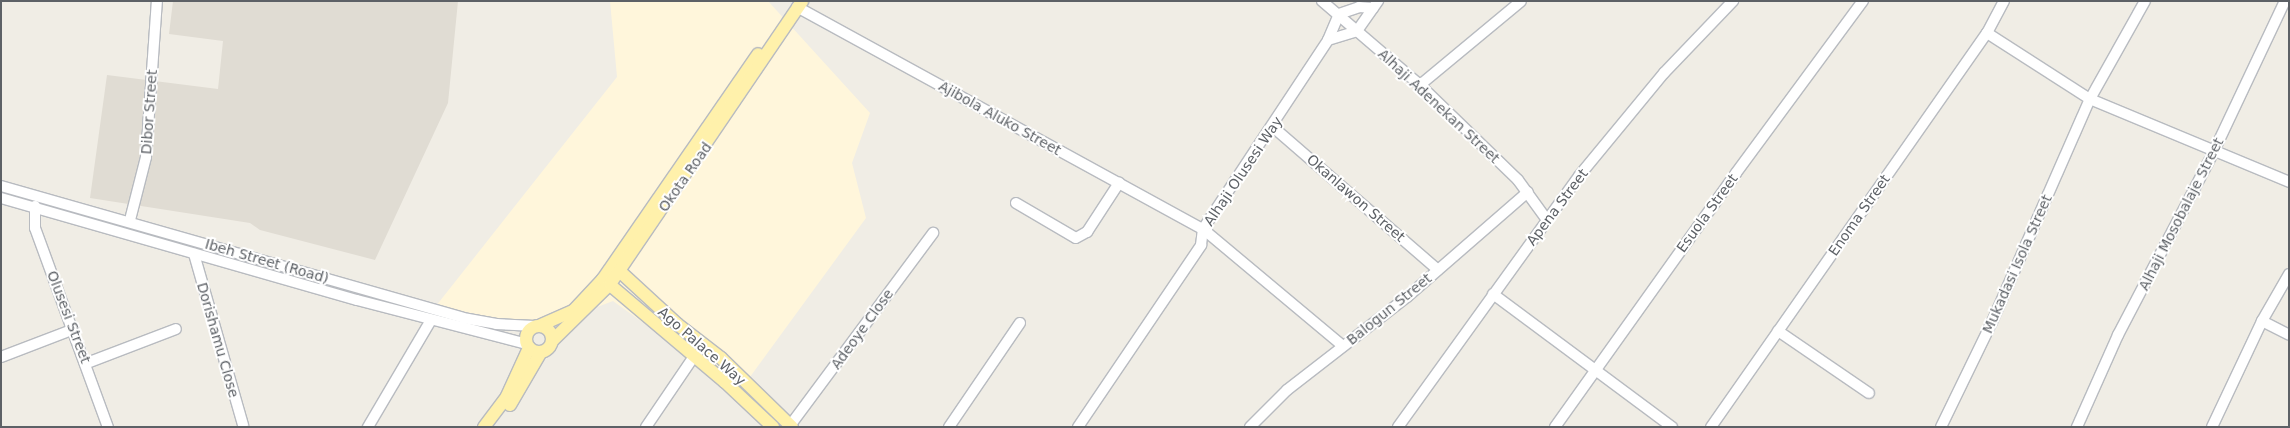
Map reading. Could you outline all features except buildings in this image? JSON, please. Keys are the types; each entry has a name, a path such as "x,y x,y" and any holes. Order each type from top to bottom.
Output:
{"main road":[{"name":"Okota Road","path":"552,341 606,282 798,3"},
{"name":"Ago Palace Way","path":"616,268 721,358 790,426"},
{"name":"Okota Road","path":"538,326 574,310 606,282"},
{"name":"Ago Palace Way","path":"606,282 695,355 773,427"},
{"path":"493,427 524,385 532,348 528,332 538,326 550,331 552,341 548,349 532,348"},
{"path":"484,427 507,396 532,348"}],"street":[{"name":"Dibor Street","path":"130,220 146,157 157,1"},
{"name":"Alhaji Adenekan Street","path":"1322,1 1420,85 1528,192 1547,220"},
{"path":"1420,85 1521,1"},
{"name":"Apena Street","path":"1398,427 1579,176 1664,74 1733,1"},
{"name":"Esuola Street","path":"1555,427 1730,181 1863,1"},
{"name":"Enoma Street","path":"1710,427 1987,33 2004,1"},
{"name":"Mukadasi Isola Street","path":"1942,427 1992,322 2090,99 2145,1"},
{"name":"Alhaji Mosobalaje Street","path":"2077,427 2118,335 2214,151 2285,1"},
{"name":"Ajibola Aluko Street","path":"798,3 1119,184 1203,229 1343,346"},
{"path":"1339,14 1359,7 1376,5"},
{"path":"1328,40 1357,31 1376,5"},
{"name":"Alhaji Olusesi Way","path":"1078,427 1202,246 1203,229 1273,127 1328,40 1339,14"},
{"path":"1987,33 2090,99 2289,182"},
{"name":"Okanlawon Street","path":"1273,127 1438,270"},
{"path":"1016,203 1076,238 1087,232 1119,184"},
{"name":"Ibeh Street (Road)","path":"1,186 130,220 429,309 496,324 538,326"},
{"name":"Balogun Street","path":"1250,427 1287,390 1438,270 1528,192"},
{"name":"Ibeh Street (Road)","path":"1,198 35,206 194,254 532,348"},
{"name":"Olusesi Street","path":"35,206 35,228 87,363 108,427"},
{"name":"Adeoye Close","path":"790,426 933,233"},
{"name":"Dorishamu Close","path":"194,254 243,425"},
{"path":"2212,427 2262,321 2289,274"},
{"path":"1493,294 1672,427"},
{"path":"368,427 431,320"},
{"path":"2262,321 2289,335"},
{"path":"949,427 1020,323"},
{"path":"1,357 74,329"},
{"path":"87,363 176,329"},
{"path":"1778,331 1869,394"},
{"path":"646,427 695,355"}],"shaded area":[{"path":"173,1 458,1 448,103 375,260 260,230 250,223 90,198 107,75 218,89 223,41 169,34"},
{"path":"610,1 768,1 870,113 852,163 866,218 739,392 613,301 542,328 432,311 617,77"}]}
